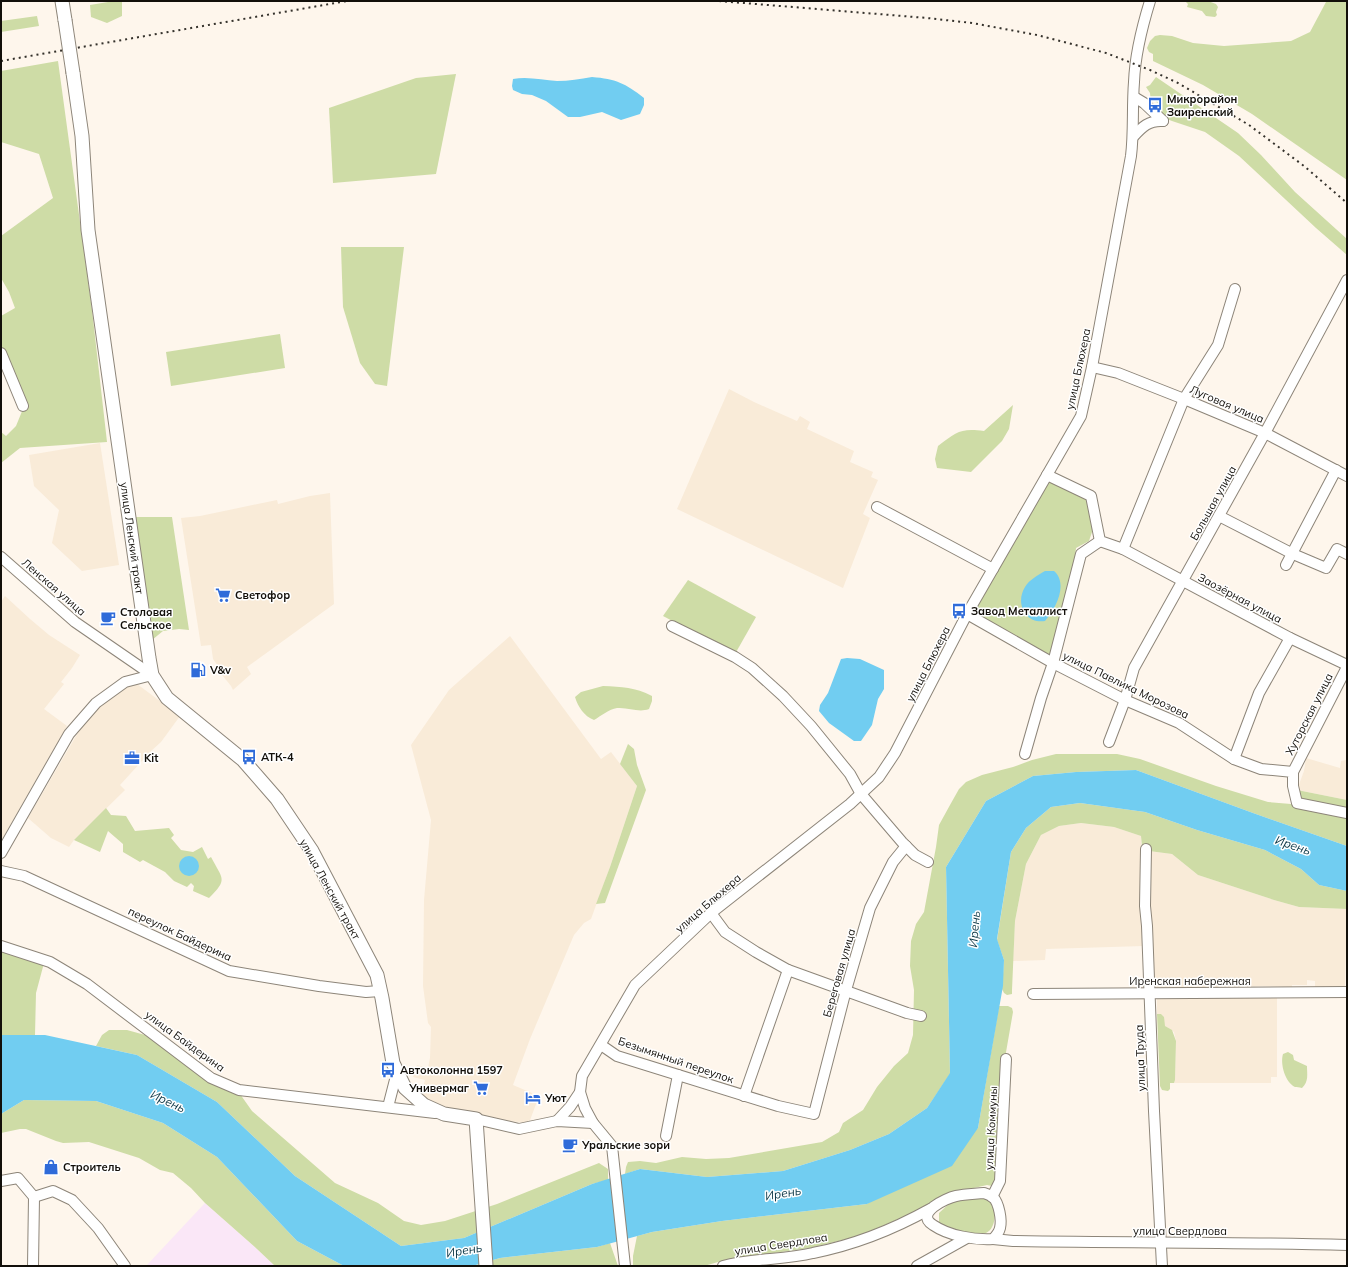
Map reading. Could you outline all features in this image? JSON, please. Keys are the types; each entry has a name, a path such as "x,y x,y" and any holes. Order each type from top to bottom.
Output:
{"main road":[{"name":"улица Ленский тракт","path":"62,1 82,136 88,230 152,676 167,698 243,760 277,799 312,851 377,975 393,1063 405,1088 424,1105 444,1114 476,1119"},
{"path":"476,1119 486,1266"}],"street":[{"name":"улица Блюхера","path":"557,1121 570,1107 580,1092 582,1076 636,985 711,913 850,804 879,777 895,754 967,614 1081,416 1092,367 1131,156 1133,137 1134,82 1137,54 1142,28 1150,1"},
{"path":"1133,137 1146,125 1157,120 1163,121 1144,103 1134,97"},
{"name":"Большая улица","path":"1109,742 1125,700 1134,668 1266,433 1347,280"},
{"path":"1123,549 1184,399 1218,345 1235,289"},
{"path":"1,353 23,406"},
{"name":"Луговая улица","path":"1092,367 1118,373 1266,433 1347,476"},
{"path":"1286,565 1336,470"},
{"path":"1025,754 1041,698 1054,663 1081,554 1100,541 1091,496 1047,475"},
{"path":"877,507 993,569"},
{"path":"1219,516 1293,554 1326,568 1337,549 1347,554"},
{"name":"Заозёрная улица","path":"1100,541 1123,549 1290,638 1347,666"},
{"name":"Ленская улица","path":"1,557 75,622 152,676"},
{"name":"улица Павлика Морозова","path":"967,614 1054,663 1125,700 1179,724 1234,759 1261,768 1293,772"},
{"path":"672,626 735,657 752,668 783,696 811,726 850,774 861,794 906,846 915,855 928,862"},
{"path":"1234,759 1259,693 1290,638"},
{"name":"Хуторская улица","path":"1293,772 1347,666"},
{"path":"1,852 69,734 96,703 125,682 152,676"},
{"path":"1293,772 1297,803 1347,813"},
{"name":"Береговая улица","path":"814,1114 846,990 870,908 893,862 906,846"},
{"name":"улица Труда","path":"1146,849 1145,906 1162,1266"},
{"name":"переулок Байдерина","path":"1,871 24,876 229,971 319,986 366,992 380,991"},
{"path":"711,913 725,932 788,970 907,1013 921,1016"},
{"name":"улица Байдерина","path":"1,946 50,962 86,983 211,1078 239,1090 444,1114"},
{"name":"Безымянный переулок","path":"744,1096 788,970"},
{"name":"Иренская набережная","path":"1033,994 1347,992"},
{"name":"Безымянный переулок","path":"601,1045 617,1056 744,1096 778,1106 814,1114"},
{"name":"улица Коммуны","path":"992,1197 1000,1181 1006,1059"},
{"path":"388,1107 397,1072"},
{"path":"666,1136 678,1075"},
{"path":"580,1092 585,1108 593,1123 612,1146 625,1266"},
{"path":"476,1119 519,1129 557,1121 593,1123"},
{"path":"1,1181 18,1178 34,1198 33,1266"},
{"path":"34,1198 53,1191 72,1200 98,1228 125,1266"},
{"name":"улица Свердлова","path":"723,1266 813,1253 861,1240 911,1220 930,1210 944,1200 956,1196 984,1193 992,1197"},
{"path":"992,1197 996,1202 1000,1213 1000,1228 998,1234 993,1239"},
{"path":"930,1210 928,1217 932,1225"},
{"path":"911,1220 932,1225"},
{"name":"улица Свердлова","path":"932,1225 967,1238 1013,1241 1162,1243 1253,1242 1347,1245"},
{"path":"1000,1228 1013,1241"},
{"path":"917,1266 967,1238"}],"shaded area":[{"path":"729,389 797,421 800,416 810,422 807,429 854,451 850,462 873,472 871,477 878,480 863,514 870,518 843,588 677,509"},
{"path":"100,443 119,565 82,571 52,543 59,510 34,486 29,455"},
{"path":"330,493 334,604 247,667 251,674 233,690 218,670 220,669 213,659 211,645 201,646 181,518 200,516 277,500 278,504 310,496"},
{"path":"5,596 49,635 80,655 61,682 64,684 44,709 67,726 1,841 1,602"},
{"path":"510,636 601,759 611,752 637,786 591,919 584,923 574,935 530,1039 513,1085 539,1096 529,1123 496,1120 438,1107 420,1099 425,1080 413,1077 417,1065 428,1068 430,1058 431,1027 428,1023 423,986 424,900 431,820 411,745 449,690"},
{"path":"137,684 180,716 161,742 120,785 125,790 74,840 69,847 51,838 28,818 86,719 94,709 117,691"},
{"path":"1347,756 1347,800 1297,790 1304,771 1306,758 1340,768 1341,761 1346,760"},
{"path":"1081,823 1114,827 1141,836 1144,946 1046,949 1045,960 1013,961 1015,921 1026,864 1041,835 1059,826"},
{"path":"1149,851 1172,854 1198,875 1274,900 1299,907 1347,909 1345,988 1315,988 1315,981 1307,980 1307,985 1292,985 1292,987 1261,986 1153,992 1148,899"},
{"path":"1277,995 1277,1077 1271,1077 1271,1083 1174,1083 1176,1041 1174,1032 1165,1026 1161,1014 1157,1014 1157,997"},
{"path":"205,1203 257,1249 275,1266 146,1266"}],"green space":[{"path":"122,1 122,16 107,23 91,17 90,5"},
{"path":"1185,1 1208,1 1216,4 1218,7 1216,12 1217,15 1215,17 1206,16 1202,11 1187,7 1188,4"},
{"path":"1347,1 1347,180 1252,114 1203,85 1153,61 1153,54 1149,52 1147,48 1150,41 1155,36 1160,35 1172,36 1193,43 1224,46 1291,41 1310,32 1326,2"},
{"path":"37,16 39,26 1,32 1,21"},
{"path":"58,61 92,310 107,442 20,448 1,463 1,432 6,436 16,426 25,404 1,347 1,316 15,308 9,292 1,278 1,236 53,198 39,154 1,142 1,71"},
{"path":"456,74 436,174 333,183 329,108 416,78"},
{"path":"1156,77 1238,133 1261,155 1295,192 1347,239 1347,255 1239,156 1205,132 1167,119 1157,110 1160,105 1154,100 1151,103 1150,93 1146,87 1150,85"},
{"path":"341,247 404,247 387,386 375,384 360,363 343,307"},
{"path":"280,334 285,368 171,386 166,352"},
{"path":"1013,405 1009,429 1002,441 971,472 937,468 935,459 938,446 959,432 969,430 984,431"},
{"path":"1049,481 1086,496 1093,529 1089,541 1076,548 1075,558 1050,656 975,615 976,609"},
{"path":"134,517 172,517 189,630 179,629 163,631 152,640"},
{"path":"688,580 756,617 735,654 663,616"},
{"path":"603,686 634,689 652,696 649,709 637,710 617,708 608,711 594,720 590,718 582,711 575,697 581,692"},
{"path":"628,744 634,749 637,765 646,790 605,903 596,904 637,786 620,764"},
{"path":"1056,754 1117,754 1140,759 1216,786 1268,802 1291,804 1347,815 1347,846 1136,770 1076,772 1033,776 986,801 946,867 950,1074 927,1108 889,1134 850,1150 783,1171 707,1177 640,1169 625,1174 628,1162 640,1161 656,1163 682,1157 706,1159 729,1158 822,1142 839,1132 843,1123 863,1110 877,1087 894,1066 908,1053 913,1035 914,990 910,966 911,941 916,924 924,912 939,825 959,789 966,782 982,775"},
{"path":"1297,790 1347,800 1347,811 1302,802"},
{"path":"1080,803 1145,812 1197,830 1265,850 1301,869 1319,885 1347,891 1347,909 1299,907 1198,875 1172,854 1149,851 1142,847 1141,836 1114,827 1081,823 1059,826 1041,835 1026,864 1015,921 1012,994 1007,995 1002,989 1004,960 997,940 1011,852 1026,828 1051,807"},
{"path":"106,808 111,815 126,816 135,831 169,828 174,835 171,838 181,850 193,852 202,847 208,859 211,857 221,875 222,879 219,887 209,898 193,891 194,886 191,883 187,887 174,881 165,872 143,860 140,862 123,852 123,844 108,831 100,852 74,840"},
{"path":"1,950 44,963 36,993 35,1035 1,1035"},
{"path":"999,1006 1008,1006 1012,1008 1013,1012 1005,1058 995,1184 992,1186 987,1185 952,1193 901,1218 859,1236 810,1248 725,1260 704,1266 633,1266 633,1256 637,1236 652,1232 722,1221 867,1204 978,1128"},
{"path":"1157,1014 1161,1014 1164,1017 1165,1026 1172,1030 1176,1041 1175,1080 1174,1083 1170,1083 1170,1089 1168,1091 1162,1090 1160,1086"},
{"path":"109,1030 127,1030 145,1035 206,1079 240,1094 252,1111 335,1183 378,1203 404,1221 421,1225 445,1221 497,1204 599,1163 608,1169 608,1180 592,1184 464,1238 401,1246 295,1176 217,1102 137,1055 96,1046 102,1035"},
{"path":"1288,1052 1293,1055 1294,1060 1307,1066 1307,1080 1302,1088 1291,1085 1284,1072 1282,1058 1283,1054"},
{"path":"24,1100 96,1101 163,1123 217,1157 297,1241 344,1266 275,1266 173,1173 160,1170 139,1158 89,1142 63,1143 26,1129 1,1133 1,1114"},
{"path":"978,1197 989,1200 994,1209 995,1215 993,1226 990,1230 984,1234 958,1233 939,1224 939,1213 952,1201 959,1198"},
{"path":"610,1243 618,1266 472,1266 500,1258 597,1247"}],"water":[{"path":"592,77 608,79 626,85 644,98 644,105 640,114 621,120 602,112 580,117 568,117 546,101 532,95 522,94 513,90 512,86 513,79 518,78 557,81"},
{"path":"1045,571 1054,571 1058,576 1060,590 1059,597 1049,616 1045,621 1038,621 1027,616 1022,606 1021,599 1022,593 1027,584"},
{"path":"841,659 860,659 884,670 884,689 878,699 872,725 861,741 854,741 829,723 819,711 820,705 828,693"},
{"name":"Ирень","path":"1136,770 1347,846 1347,891 1319,885 1301,869 1265,850 1197,830 1145,812 1080,803 1051,807 1026,828 1011,852 997,939 1004,960 1003,986 978,1128 952,1166 867,1204 722,1221 652,1232 597,1247 500,1258 472,1266 344,1266 297,1241 217,1157 163,1123 96,1101 24,1100 1,1114 1,1035 45,1035 137,1055 217,1102 295,1176 401,1246 464,1238 592,1184 640,1169 707,1177 783,1171 850,1150 889,1134 927,1108 950,1073 946,867 986,801 1033,776 1076,772"},
{"path":"189,856 196,859 199,866 196,873 189,876 182,873 179,866 182,859"}],"railway":[{"path":"1,61 347,1"},
{"path":"719,1 972,23 1037,35 1106,53 1150,70 1178,83 1249,125 1304,166 1347,203"}],"place":[{"name":"Микрорайон Заиренский","path":"1155,105"},
{"name":"Светофор","path":"223,595"},
{"name":"Завод Металлист","path":"959,611"},
{"name":"Столовая Сельское","path":"108,618"},
{"name":"V&v","path":"198,670"},
{"name":"АТК-4","path":"249,757"},
{"name":"Kit","path":"132,758"},
{"name":"Автоколонна 1597","path":"388,1070"},
{"name":"Универмаг","path":"481,1088"},
{"name":"Уют","path":"533,1098"},
{"name":"Уральские зори","path":"570,1145"},
{"name":"Строитель","path":"51,1167"}]}
